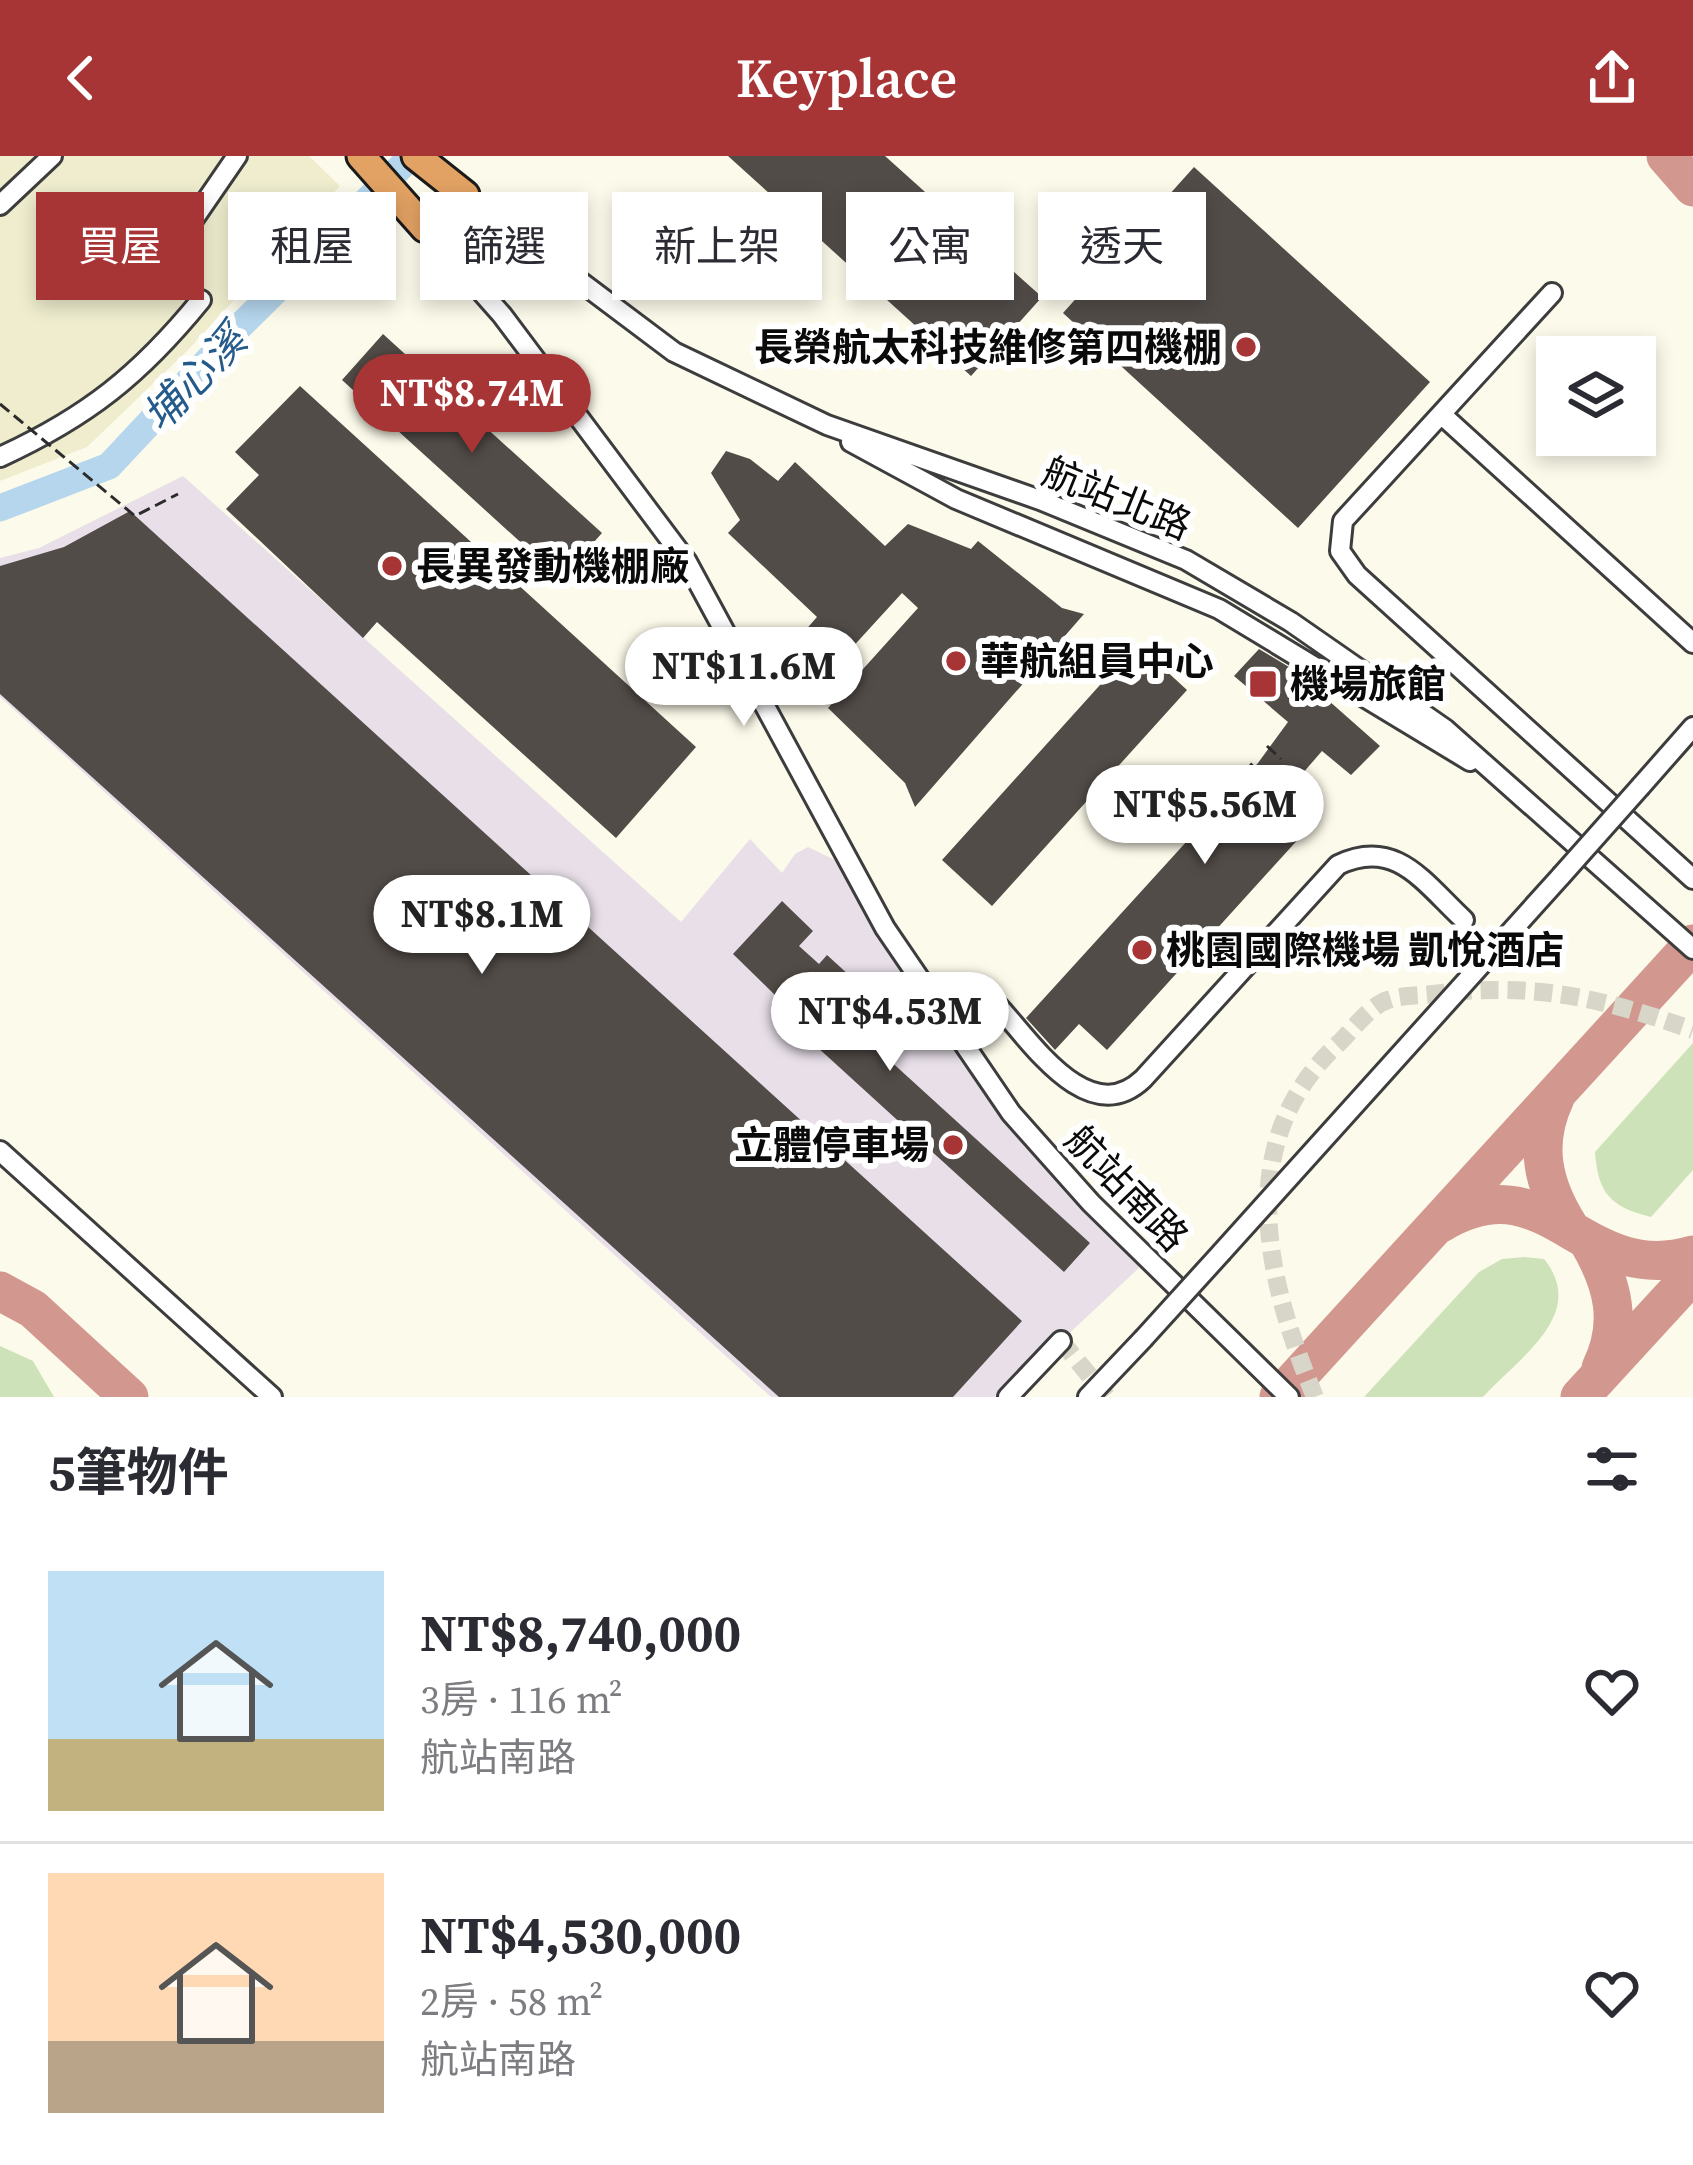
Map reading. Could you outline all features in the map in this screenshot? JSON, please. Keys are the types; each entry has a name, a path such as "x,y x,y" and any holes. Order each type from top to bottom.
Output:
{"highway":[{"path":"361,156 420,222"},
{"path":"416,156 461,192"}],"street":[{"path":"0,205 52,156"},
{"path":"204,204 237,156"},
{"name":"航站北路","path":"588,287 674,352 827,425 1040,500 1186,560 1376,677 1516,787 1693,949"},
{"path":"1552,293 1343,520 1340,550 1357,575 1693,879"},
{"path":"0,457 62,428 123,385 151,362 201,300"},
{"name":"航站南路","path":"489,300 687,562 885,928 1012,1113 1091,1203 1289,1397"},
{"path":"1441,414 1693,643"},
{"path":"827,425 878,460 956,499 1219,609 1516,787"},
{"path":"1088,1397 1693,728"},
{"path":"999,1007 1070,1082 1086,1092 1124,1093 1143,1079 1338,866 1378,853 1394,860 1464,920"},
{"path":"0,1151 272,1397"},
{"path":"1008,1397 1060,1341"}],"path":[{"path":"0,404 135,516 178,494"},
{"path":"1267,746 1281,759"},
{"path":"1210,815 1255,760"}],"shaded area":[{"path":"0,156 309,156 340,186 334,192 228,192 228,300 234,300 87,447 0,481"},
{"path":"183,476 681,922 750,839 782,873 795,854 808,847 835,860 898,965 994,1088 1156,1252 1061,1341 1012,1397 771,1397 0,697 0,558 39,548"}],"green space":[{"path":"1693,1043 1693,1170 1651,1217 1626,1209 1603,1188 1595,1152"},
{"path":"1502,1259 1544,1259 1556,1279 1554,1316 1531,1350 1483,1397 1364,1397 1479,1272"},
{"path":"0,1346 33,1361 54,1397 0,1397"}],"building":[{"path":"728,156 885,156 925,192 846,192 846,263 822,241 822,192 768,192"},
{"name":"長榮航太科技維修第四機棚","path":"1194,167 1430,382 1298,528 1063,313 1075,300 1206,300 1206,192 1172,192"},
{"path":"1014,272 1038,293 1039,300 971,376 887,300 1014,300"},
{"path":"383,334 602,533 561,579 342,380"},
{"name":"長異發動機棚廠","path":"300,386 696,747 616,838 377,622 363,638 226,509 259,475 235,452"},
{"path":"726,451 750,459 778,481 795,462 885,546 908,524 971,549 978,541 1062,608 1084,614 915,807 905,783 828,708 918,608 902,593 817,686 796,641 817,617 728,533 740,520 711,473"},
{"path":"130,511 1022,1321 953,1397 779,1397 0,694 0,566 64,547"},
{"path":"1137,644 1187,690 992,906 942,860"},
{"name":"桃園國際機場 凱悅酒店","path":"1259,649 1294,670 1380,746 1351,775 1322,751 1283,796 1312,824 1107,1050 1079,1024 1055,1050 1026,1018 1258,763 1288,722 1234,676"},
{"name":"立體停車場","path":"782,901 813,931 799,946 819,964 827,955 872,996 866,1003 892,1028 875,1047 1090,1243 1064,1272 771,1005 777,997 733,954"}],"waterway":[{"name":"埔心溪","path":"0,508 109,466 240,326 412,156"}],"taxiway":[{"path":"1666,156 1693,187"},
{"path":"1279,1397 1693,944"},
{"path":"1555,1098 1544,1132 1544,1165 1553,1197 1570,1228"},
{"path":"1441,1223 1478,1207 1510,1205 1539,1213 1621,1255 1654,1260 1693,1255"},
{"path":"1589,1243 1612,1304 1612,1335 1601,1368"},
{"path":"1580,1397 1693,1274"},
{"path":"0,1291 33,1309 129,1397"}],"tunnel":[{"path":"1315,1397 1297,1351 1272,1258 1271,1166 1284,1122 1306,1080 1362,1018 1399,997 1534,991 1596,1001 1693,1030"},
{"path":"1061,1341 1107,1397"}],"place":[{"name":"長榮航太科技維修第四機棚","path":"1246,347"},
{"name":"長異發動機棚廠","path":"392,566"},
{"name":"華航組員中心","path":"956,661"},
{"name":"機場旅館","path":"1263,684"},
{"name":"桃園國際機場 凱悅酒店","path":"1142,950"},
{"name":"立體停車場","path":"953,1145"}]}
